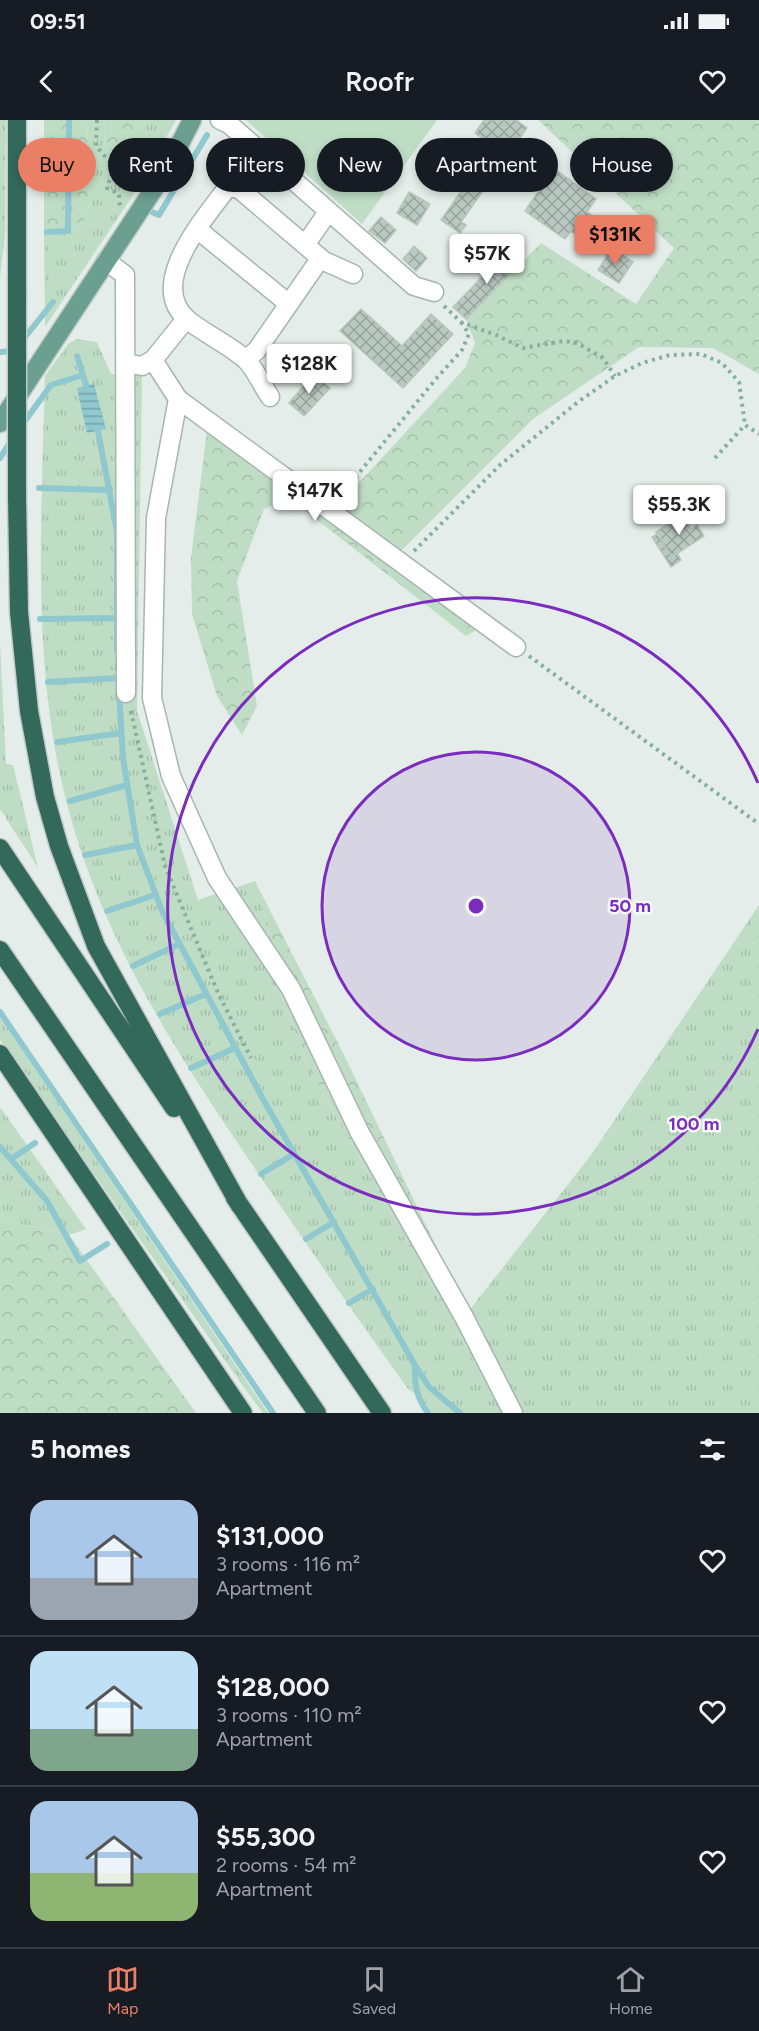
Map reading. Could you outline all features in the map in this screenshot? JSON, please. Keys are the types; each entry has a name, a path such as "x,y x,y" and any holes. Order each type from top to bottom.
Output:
{"highway":[{"path":"17,120 19,612 29,711 45,797 75,895 96,946 240,1206"},
{"path":"0,848 382,1413"},
{"path":"0,950 317,1413"},
{"path":"0,1054 243,1413"},
{"path":"0,1070 29,1096"}],"main road":[{"path":"0,423 167,169 192,120"}],"street":[{"path":"220,120 229,124 414,286 430,292"},
{"path":"270,397 246,360 186,319 178,309 174,289 174,272 185,246 227,188 238,188 321,259 353,274"},
{"path":"305,245 328,212"},
{"path":"197,229 289,304"},
{"path":"246,360 257,350 321,259"},
{"path":"106,261 125,275 126,693"},
{"path":"125,363 142,366 153,360 186,319"},
{"path":"153,360 178,399 516,647"},
{"path":"178,399 155,529 152,698 171,776 217,878 291,989 360,1132 464,1317 513,1413"}],"path":[{"path":"97,120 96,146 114,167 107,188 118,194"},
{"path":"330,510 428,388 462,350 469,334 461,322 430,292"},
{"path":"461,322 523,348 564,342 577,343 603,358 615,376"},
{"path":"402,563 500,465 578,402 615,376 642,363 670,354 701,354 722,363 739,382 745,425 759,434"},
{"path":"715,458 745,425"},
{"path":"516,647 759,824"},
{"path":"126,693 165,866 218,993 251,1058"}],"green space":[{"path":"0,120 6,120 5,235 0,278"},
{"path":"44,120 87,120 88,138 44,138"},
{"path":"87,120 106,120 104,148 108,152 108,192 134,192 45,327 44,235 76,234 90,204 90,192 96,192 96,138 88,138"},
{"path":"106,120 140,120 130,138 108,138 108,153 104,148"},
{"path":"140,120 176,120 166,138 130,138"},
{"path":"246,120 437,120 424,138 415,138 415,151 403,167 403,138 317,138 317,184 305,173 305,138 266,138"},
{"path":"538,120 759,120 759,374 713,348 639,347 533,419 396,556 485,625 466,636 289,498 264,509 237,581 257,706 242,735 217,696 192,614 191,558 208,423 332,512 465,368 475,343 466,319 541,243 636,304 674,248 614,192 673,192 673,138 570,138 570,150"},
{"path":"44,192 90,192 90,204 76,234 44,235"},
{"path":"326,192 385,192 362,224"},
{"path":"77,339 97,342 111,374 142,375 137,711 198,900 255,881 260,891 277,983 308,1067 503,1413 432,1413 422,1399 408,1389 295,1228 194,1076 136,977 89,873 71,818 57,760 49,713 42,617 41,520 45,376 68,344"},
{"path":"0,643 6,764 13,765 38,868 0,809"},
{"path":"260,891 344,1055 468,1312 503,1413 308,1067 277,983"},
{"path":"759,905 759,1413 509,1413 468,1312 591,1155"},
{"path":"0,1017 268,1413 263,1413 245,1389 0,1040"},
{"path":"0,1108 86,1229 69,1235 0,1219"},
{"path":"0,1219 69,1235 196,1413 0,1413"}],"water":[{"path":"94,384 106,429 87,433 77,388"}],"building":[{"path":"484,120 516,120 527,128 520,138 482,138 475,133"},
{"path":"558,171 570,180 570,192 586,192 596,199 587,212 594,217 586,227 582,224 575,234 571,231 565,239 525,211 538,192 558,192"},
{"path":"409,192 430,204 417,225 397,213"},
{"path":"460,192 482,192 461,222 466,225 460,233 441,220"},
{"path":"381,217 396,230 385,243 369,231"},
{"path":"414,246 427,258 416,271 403,259"},
{"path":"612,248 633,262 619,283 598,270"},
{"path":"507,251 520,264 466,319 453,307"},
{"path":"361,309 402,346 431,314 453,334 403,388 340,331"},
{"path":"314,374 330,388 304,416 289,403"},
{"path":"682,515 691,529 697,525 704,536 672,557 656,532"},
{"path":"657,534 672,557 677,553 681,560 671,567 652,537"}],"waterway":[{"path":"47,232 68,231 69,120"},
{"path":"152,212 159,215 207,135"},
{"path":"22,341 53,302"},
{"path":"0,352 14,351"},
{"path":"77,356 86,385"},
{"path":"22,425 51,385 83,375"},
{"path":"98,431 117,532 117,650"},
{"path":"0,458 11,441"},
{"path":"39,488 108,490"},
{"path":"40,619 116,618"},
{"path":"48,682 118,678"},
{"path":"119,691 123,758 137,845 162,911 263,1099 415,1365 429,1387 460,1413"},
{"path":"57,742 121,733"},
{"path":"70,801 127,785"},
{"path":"85,855 137,845"},
{"path":"107,911 155,895"},
{"path":"133,966 179,944"},
{"path":"160,1014 206,994"},
{"path":"0,1012 273,1413"},
{"path":"191,1068 235,1048"},
{"path":"11,1159 35,1143"},
{"path":"0,1147 47,1201 80,1261 107,1244"},
{"path":"261,1174 294,1154"},
{"path":"306,1239 334,1222"},
{"path":"349,1303 373,1289"},
{"path":"415,1366 417,1391 428,1413"}]}
